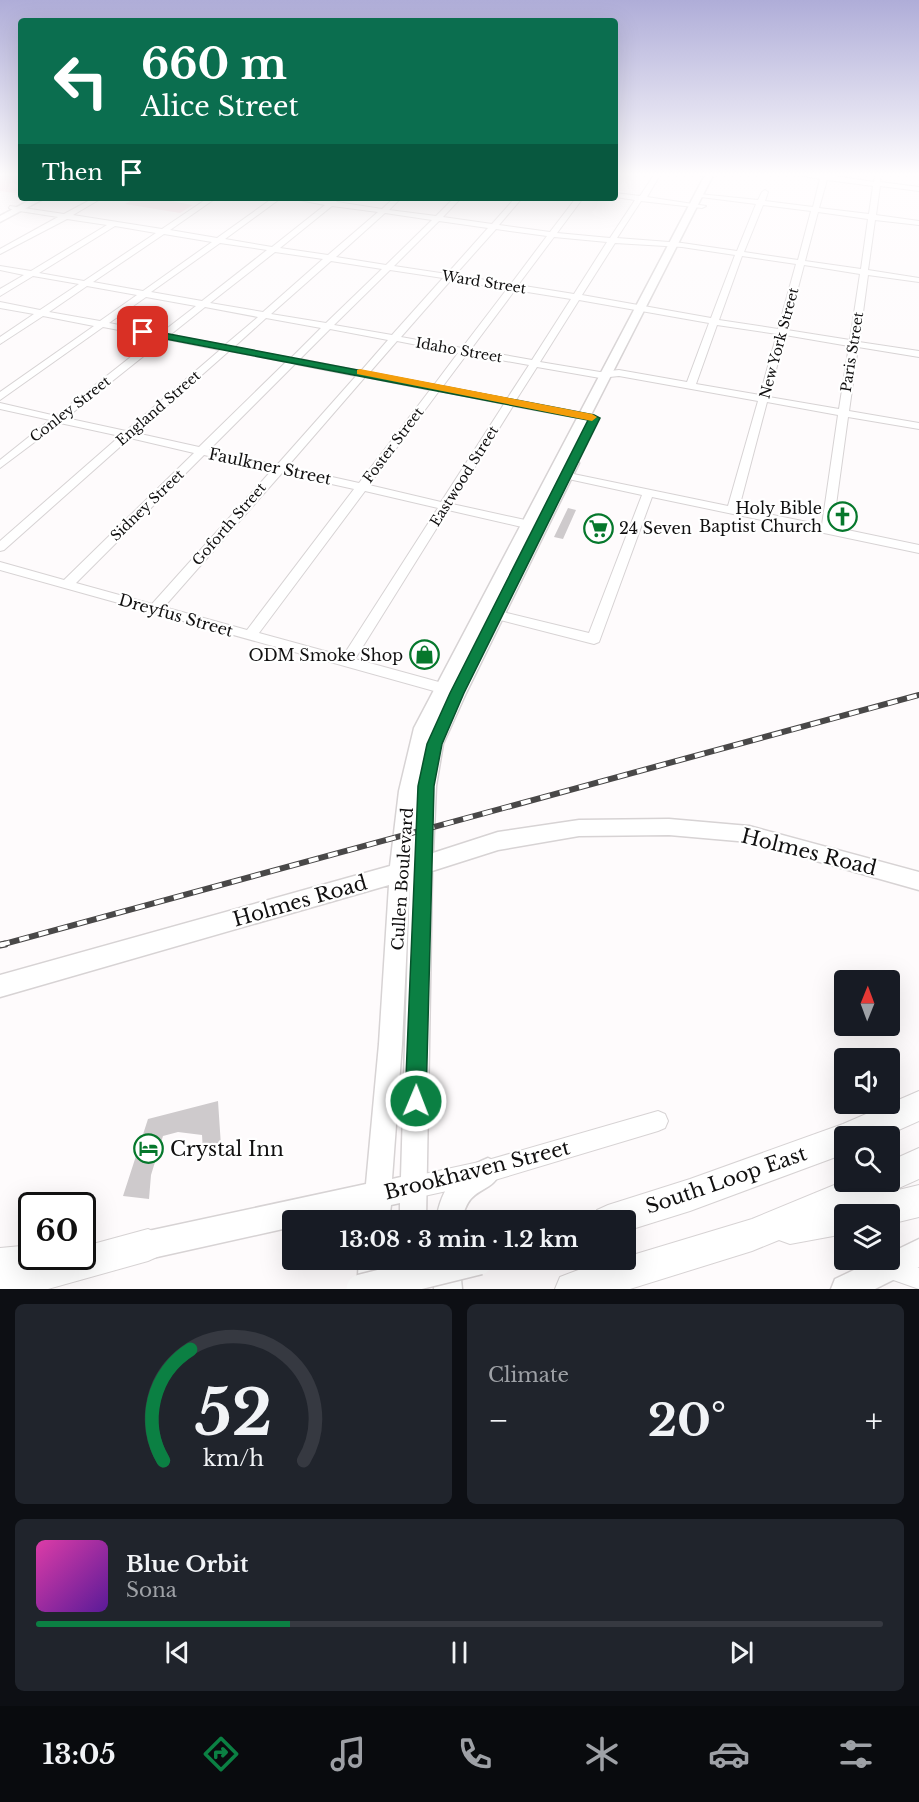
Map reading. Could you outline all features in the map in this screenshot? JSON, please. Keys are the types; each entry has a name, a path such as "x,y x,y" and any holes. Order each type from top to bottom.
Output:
{"highway":[{"path":"871,1126 919,1098"},
{"name":"South Loop East","path":"875,1126 919,1106"},
{"name":"South Loop East","path":"636,1212 834,1143"},
{"path":"900,1172 919,1163"},
{"path":"572,1289 752,1235 855,1192"},
{"path":"900,1207 919,1201"},
{"path":"752,1235 834,1220"},
{"path":"0,1286 148,1245"},
{"path":"362,1289 439,1270"}],"main road":[{"name":"Cullen Boulevard","path":"377,1208 411,869 426,786 427,742 457,693 490,613 682,235"},
{"name":"Cullen Boulevard","path":"413,1210 409,793 427,742 442,688 490,613"},
{"name":"Holmes Road","path":"0,986 411,869 456,852 535,834 617,826 669,827 749,834 919,880"},
{"path":"450,1210 457,1190 488,1171"},
{"name":"Brookhaven Street","path":"148,1245 377,1208 414,1187"},
{"path":"900,1262 919,1253"},
{"path":"371,1289 372,1270"},
{"path":"410,1289 411,1270"},
{"path":"447,1270 448,1289"},
{"path":"845,1289 884,1270"}],"street":[{"path":"0,252 31,235"},
{"path":"0,293 96,235"},
{"path":"0,341 160,235"},
{"name":"Ward Street","path":"186,235 919,354"},
{"path":"0,397 226,235"},
{"name":"Conley Street","path":"0,465 292,235"},
{"name":"England Street","path":"0,546 355,235"},
{"name":"Sidney Street","path":"67,584 422,235"},
{"name":"Goforth Street","path":"155,609 486,235"},
{"name":"Foster Street","path":"250,635 551,235"},
{"path":"553,235 677,245 919,279"},
{"name":"Eastwood Street","path":"346,662 617,235"},
{"path":"690,386 747,235"},
{"name":"New York Street","path":"733,510 808,235"},
{"name":"Paris Street","path":"827,530 869,235"},
{"name":"Idaho Street","path":"0,268 536,364 690,386 919,426"},
{"path":"0,305 589,417"},
{"name":"Faulkner Street","path":"0,406 533,526"},
{"path":"560,475 919,549"},
{"path":"490,613 594,639 648,493"},
{"name":"Dreyfus Street","path":"0,566 457,693"},
{"name":"Brookhaven Street","path":"414,1187 488,1171 658,1121"},
{"name":"Brookhaven Street","path":"96,1250 148,1245"},
{"path":"0,1259 18,1257"},
{"path":"894,1270 919,1279"}],"building":[{"path":"568,508 576,510 563,539 554,537"},
{"name":"Crystal Inn","path":"218,1101 221,1146 203,1151 202,1135 178,1132 163,1136 151,1175 149,1199 123,1196 148,1119"}],"railway":[{"path":"5,944 0,945 919,695"}],"slow traffic":[{"path":"360,372 592,417"}],"place":[{"name":"Holy Bible Baptist Church","path":"843,517"},
{"name":"24 Seven","path":"598,528"},
{"name":"ODM Smoke Shop","path":"424,655"},
{"name":"Crystal Inn","path":"149,1149"}],"route":[{"path":"143,332 594,418 457,693 434,744 426,786 416,1101"}]}
